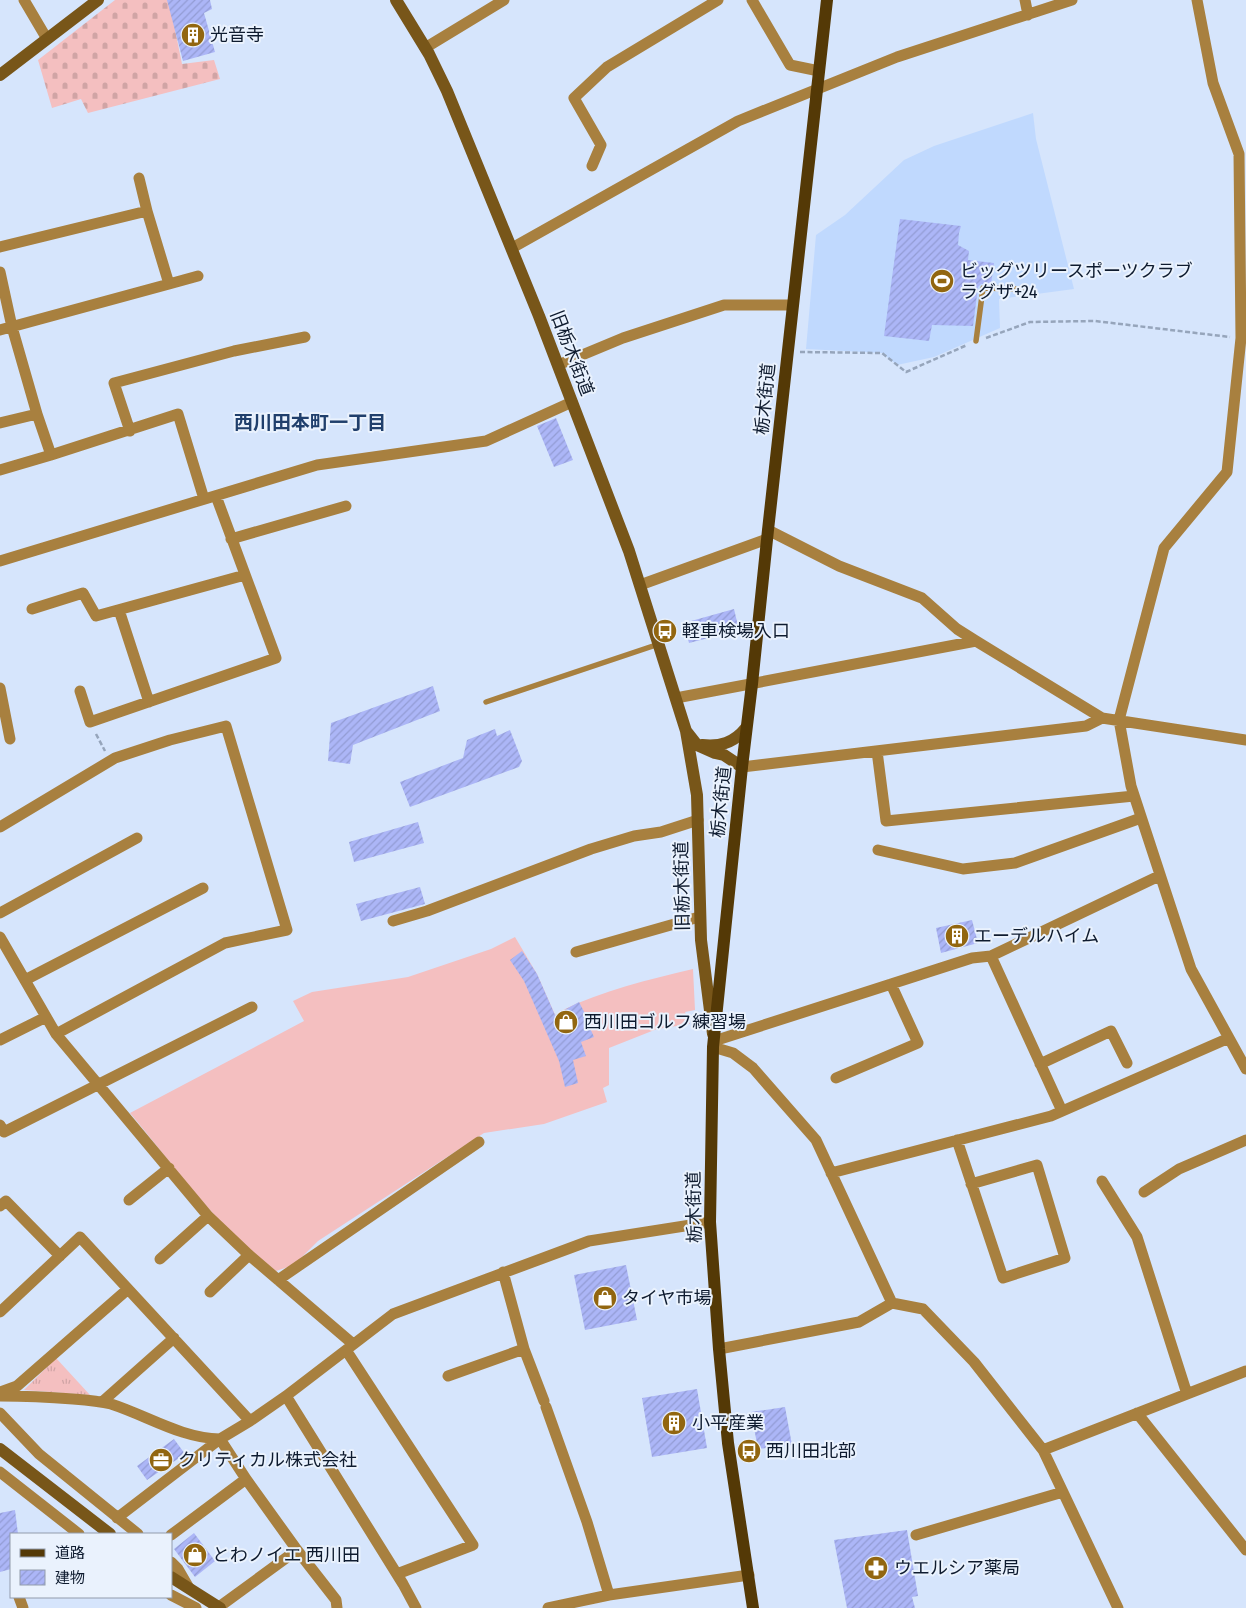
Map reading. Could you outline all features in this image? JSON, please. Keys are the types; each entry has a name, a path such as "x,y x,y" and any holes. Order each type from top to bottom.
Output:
{"main road":[{"path":"0,75 98,0"},
{"name":"旧栃木街道","path":"396,0 425,48 453,106 512,248 611,502 676,698 686,731 696,796 699,917 705,982 714,1044"},
{"name":"栃木街道","path":"753,1608 728,1443 710,1222 714,1044 746,728 827,0"},
{"path":"697,745 711,746 730,743 739,737 746,728"},
{"path":"686,731 695,757 704,798 706,908 703,915 699,917"},
{"name":"旧栃木街道","path":"686,731 697,745"},
{"path":"697,745 724,755 742,767"},
{"path":"0,1449 109,1533"},
{"path":"172,1578 220,1608"}],"street":[{"path":"24,0 47,39"},
{"path":"425,48 504,0"},
{"path":"592,166 601,146 574,98 606,67 718,0"},
{"path":"752,0 790,65 819,71"},
{"path":"1025,0 1028,15"},
{"path":"512,248 738,121 897,57 1072,0"},
{"path":"1197,0 1214,83 1239,154 1241,338 1227,472 1164,548 1119,720 1134,796 1191,969 1246,1069"},
{"path":"139,178 147,211 170,284"},
{"path":"0,247 147,211"},
{"path":"0,272 12,327 51,455"},
{"path":"0,330 198,276"},
{"path":"558,365 623,338 724,305 793,305"},
{"path":"130,431 114,383 234,351 305,337"},
{"path":"0,561 317,465 486,441 572,402"},
{"path":"0,424 37,414"},
{"path":"0,470 130,431 178,414 210,498 231,538 276,658 90,722 80,691"},
{"path":"231,538 346,506"},
{"path":"640,585 767,535 839,566 922,598 957,629 1102,718 1246,740"},
{"path":"32,609 82,593 96,616 244,575"},
{"path":"119,610 149,702"},
{"path":"676,698 976,641"},
{"path":"0,688 10,739"},
{"path":"742,767 1086,726 1102,718"},
{"path":"0,827 110,761 170,740 226,726 286,930 225,944 56,1034"},
{"path":"877,751 886,821 1134,796"},
{"path":"878,850 963,868 1015,863 1141,818"},
{"path":"394,921 427,911 591,849 634,836 662,832 698,820"},
{"path":"0,913 137,838"},
{"path":"714,1044 972,958 991,956 1159,876"},
{"path":"25,980 203,888"},
{"path":"576,952 699,917"},
{"path":"0,937 56,1034 208,1216 249,1256 278,1280 350,1347 474,1544 397,1574"},
{"path":"991,956 1062,1111"},
{"path":"836,1078 918,1042 891,984"},
{"path":"0,1125 4,1132 252,1007"},
{"path":"0,1040 46,1018"},
{"path":"1040,1064 1111,1031 1127,1063"},
{"path":"831,1173 1051,1116 1229,1038"},
{"path":"714,1044 733,1053 753,1068 816,1140 892,1303"},
{"path":"957,1140 971,1184 1003,1278 1065,1258 1037,1165 971,1184"},
{"path":"1144,1192 1179,1169 1246,1140"},
{"path":"278,1280 479,1142"},
{"path":"129,1200 169,1168"},
{"path":"1102,1181 1137,1237 1187,1394"},
{"path":"0,1206 6,1201 60,1256"},
{"path":"160,1259 208,1216"},
{"path":"117,1518 220,1439 250,1422 286,1396 393,1314 589,1241 710,1222"},
{"path":"0,1312 80,1238 250,1422"},
{"path":"210,1292 249,1256"},
{"path":"503,1272 524,1349 587,1522 609,1595"},
{"path":"0,1392 17,1386 128,1289"},
{"path":"719,1349 860,1322 892,1303 923,1309 974,1362 1043,1450 1118,1608"},
{"path":"102,1402 174,1338"},
{"path":"448,1376 524,1349"},
{"path":"1043,1450 1246,1371"},
{"path":"0,1396 28,1396 102,1402 133,1412 183,1433 200,1438 220,1439"},
{"path":"286,1396 397,1574 416,1608"},
{"path":"0,1413 39,1454 137,1533"},
{"path":"1137,1414 1246,1550"},
{"path":"220,1439 296,1550 336,1600 337,1608"},
{"path":"0,1472 78,1533"},
{"path":"172,1534 246,1479"},
{"path":"916,1535 1063,1492"},
{"path":"220,1608 296,1550"},
{"path":"172,1563 178,1569 189,1588"},
{"path":"548,1608 609,1595 748,1576"},
{"path":"172,1596 196,1608"}],"lane":[{"path":"976,341 983,288 1021,289"},
{"path":"486,702 659,644"}],"path":[{"path":"788,352 882,353 906,372 976,341 1030,322 1095,321 1241,338"},
{"path":"90,722 110,761"}],"shaded area":[{"path":"1033,113 1036,139 1074,289 999,299 1000,328 934,357 897,365 882,353 806,349 816,235 845,215 904,160 934,146"}],"green space":[{"path":"115,0 169,0 182,64 214,60 220,79 88,113 81,99 52,108 38,60"},
{"path":"515,937 537,974 556,1017 562,1014 561,1011 609,991 693,969 695,1010 685,1012 690,1024 657,1029 609,1048 609,1085 603,1088 607,1102 544,1124 484,1133 318,1241 294,1265 276,1271 235,1236 198,1196 130,1113 304,1021 293,1001 312,992 408,977 491,949"},
{"path":"56,1358 90,1395 24,1390"}],"building":[{"name":"光音寺","path":"167,0 210,0 212,9 204,13 215,52 183,61"},
{"name":"ビッグツリースポーツクラブ ラグザ+24","path":"900,219 961,226 958,245 969,251 968,260 994,263 991,284 981,284 978,287 973,326 932,325 929,341 884,336"},
{"path":"556,418 573,460 554,467 537,426"},
{"path":"734,609 739,630 689,643 684,623"},
{"path":"433,686 440,711 353,745 350,764 328,761 331,723"},
{"path":"495,729 497,736 510,730 522,761 519,767 410,807 400,782 463,758 467,740"},
{"path":"418,822 424,843 354,862 349,842"},
{"path":"420,887 425,904 361,921 356,904"},
{"name":"エーデルハイム","path":"972,920 978,943 941,953 936,928"},
{"name":"西川田ゴルフ練習場","path":"522,951 537,974 555,1015 579,1002 592,1027 590,1028 594,1037 581,1042 586,1056 573,1060 578,1083 565,1087 559,1061 524,981 510,960"},
{"name":"タイヤ市場","path":"626,1265 637,1320 585,1330 574,1275"},
{"name":"小平産業","path":"697,1389 707,1448 652,1457 642,1398"},
{"path":"785,1407 792,1445 758,1449 751,1412"},
{"name":"クリティカル株式会社","path":"174,1439 185,1454 147,1480 137,1466"},
{"path":"15,1510 18,1533 10,1533 10,1569 0,1572 0,1513"},
{"name":"ウエルシア薬局","path":"907,1530 918,1596 912,1597 915,1608 847,1608 834,1540"},
{"name":"とわノイエ 西川田","path":"194,1533 215,1561 195,1577 174,1549"}],"place":[{"name":"光音寺","path":"193,35"},
{"name":"ビッグツリースポーツクラブ ラグザ+24","path":"942,281"},
{"name":"軽車検場入口","path":"665,631"},
{"name":"エーデルハイム","path":"957,936"},
{"name":"西川田ゴルフ練習場","path":"566,1022"},
{"name":"タイヤ市場","path":"605,1298"},
{"name":"小平産業","path":"674,1423"},
{"name":"西川田北部","path":"749,1451"},
{"name":"クリティカル株式会社","path":"161,1460"},
{"name":"とわノイエ 西川田","path":"195,1555"},
{"name":"ウエルシア薬局","path":"876,1568"}],"district":[{"name":"西川田本町一丁目","path":"310,422"}]}
